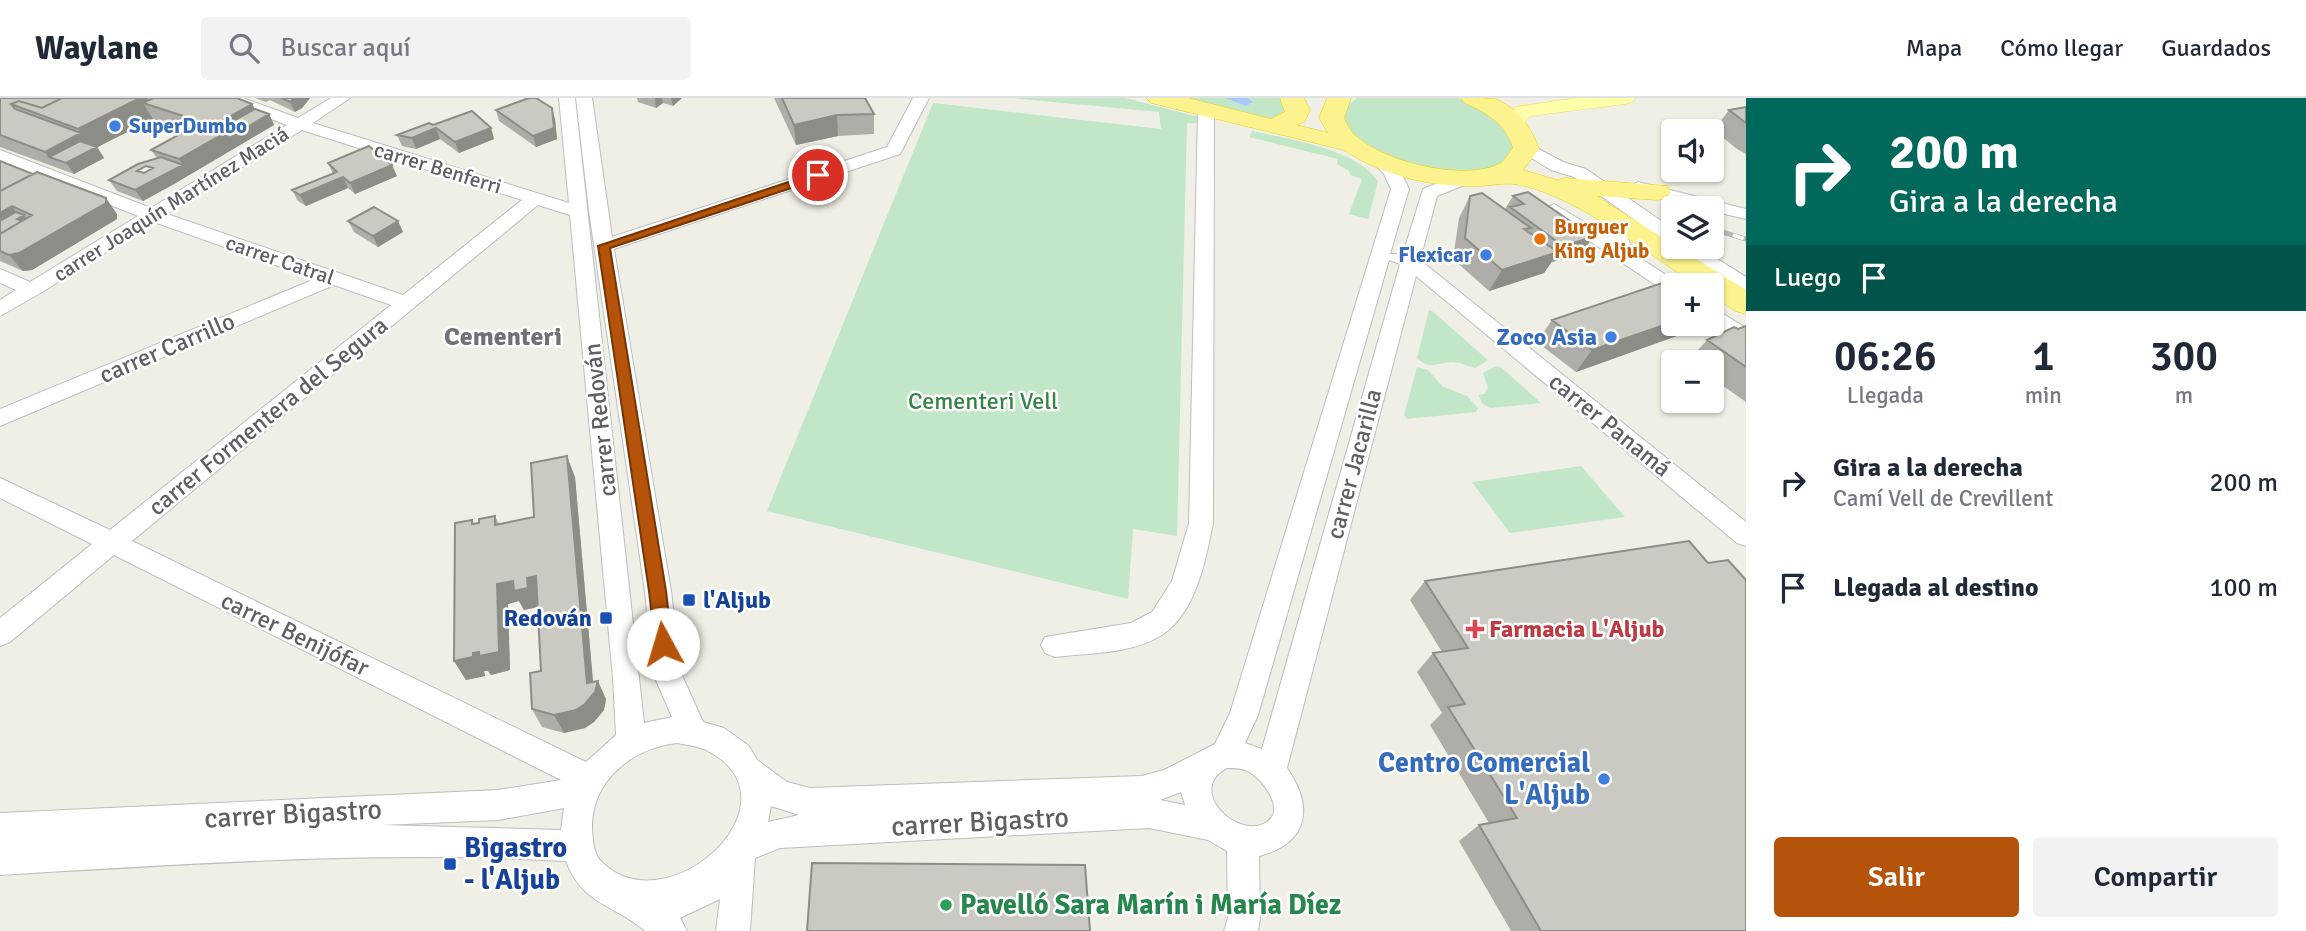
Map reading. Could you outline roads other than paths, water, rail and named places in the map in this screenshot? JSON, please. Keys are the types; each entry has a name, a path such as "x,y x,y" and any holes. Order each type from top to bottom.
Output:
{"highway":[{"path":"1159,98 1349,143 1383,163 1431,176 1462,179 1496,174 1520,162 1526,147 1513,122 1477,99"},
{"path":"1273,127 1296,116 1298,110 1292,98"},
{"path":"1339,98 1331,112 1332,123 1349,143"},
{"path":"1496,174 1552,197 1584,200 1613,207 1661,237"},
{"path":"1613,207 1658,192"},
{"path":"1613,207 1746,304"},
{"path":"1699,259 1720,270"}],"main road":[{"path":"1477,99 1508,104 1556,98"},
{"path":"1513,122 1523,111 1625,98"}],"street":[{"name":"carrer Benferri","path":"228,98 299,124 577,211"},
{"path":"299,124 320,98"},
{"name":"carrer Joaquín Martínez Maciá","path":"0,309 155,216 342,98"},
{"name":"carrer Redován","path":"567,98 627,678 631,742"},
{"name":"carrer Redován","path":"584,98 604,246 658,591 666,671 692,731"},
{"path":"604,246 894,150 921,98"},
{"path":"1055,645 1128,635 1152,628 1173,606 1196,550 1201,523 1206,110"},
{"path":"1526,147 1557,166 1746,214"},
{"name":"carrer Catral","path":"0,155 155,216 405,303"},
{"name":"carrer Jacarilla","path":"1213,761 1244,715 1400,189 1392,172 1383,163"},
{"path":"1580,173 1613,207 1661,232"},
{"name":"carrer Jacarilla","path":"1272,771 1429,193 1462,179"},
{"path":"1552,197 1626,257 1661,280"},
{"name":"carrer Formentera del Segura","path":"0,634 535,198"},
{"path":"1613,207 1614,226 1626,257"},
{"path":"1381,254 1410,261"},
{"path":"1703,259 1746,286"},
{"name":"carrer Panamá","path":"1410,261 1746,536"},
{"path":"0,275 32,290"},
{"name":"carrer Carrillo","path":"0,418 334,278"},
{"path":"1724,322 1746,338"},
{"name":"carrer Benijófar","path":"0,488 588,785"},
{"path":"733,931 744,852 756,820 757,799 749,771 741,759 720,741 692,731 662,731 631,742 605,761 588,785 576,820 577,846 589,873 598,884 623,900 638,904 671,904 691,898 716,884 744,852"},
{"path":"1249,757 1272,771 1283,786 1288,801 1286,823 1276,835 1264,841 1243,841 1214,826 1202,813 1196,797 1196,776 1213,761 1249,757"},
{"name":"carrer Bigastro","path":"749,771 779,795 810,803 1142,790 1167,785 1213,761"},
{"name":"carrer Bigastro","path":"0,828 498,805 588,785"},
{"name":"carrer Bigastro","path":"744,852 780,833 801,830 1149,813 1214,826"},
{"name":"carrer Bigastro","path":"0,859 387,840 497,840 577,846"},
{"path":"1241,931 1244,918 1243,841"},
{"path":"638,904 670,931"}],"waterway":[{"path":"1232,98 1246,102"}],"railway":[{"path":"1724,233 1746,239"}],"place":[{"name":"SuperDumbo","path":"115,126"},
{"name":"Burguer King Aljub","path":"1540,239"},
{"name":"Flexicar","path":"1486,255"},
{"name":"Zoco Asia","path":"1611,337"},
{"name":"l'Aljub","path":"689,600"},
{"name":"Redován","path":"606,618"},
{"name":"Farmacia L'Aljub","path":"1475,629"},
{"name":"Centro Comercial L'Aljub","path":"1604,779"},
{"name":"Bigastro - l'Aljub","path":"450,864"},
{"name":"Pavelló Sara Marín i María Díez","path":"946,905"}],"district":[{"name":"Cementeri","path":"503,337"}],"park label":[{"name":"Cementeri Vell","path":"983,401"}]}
